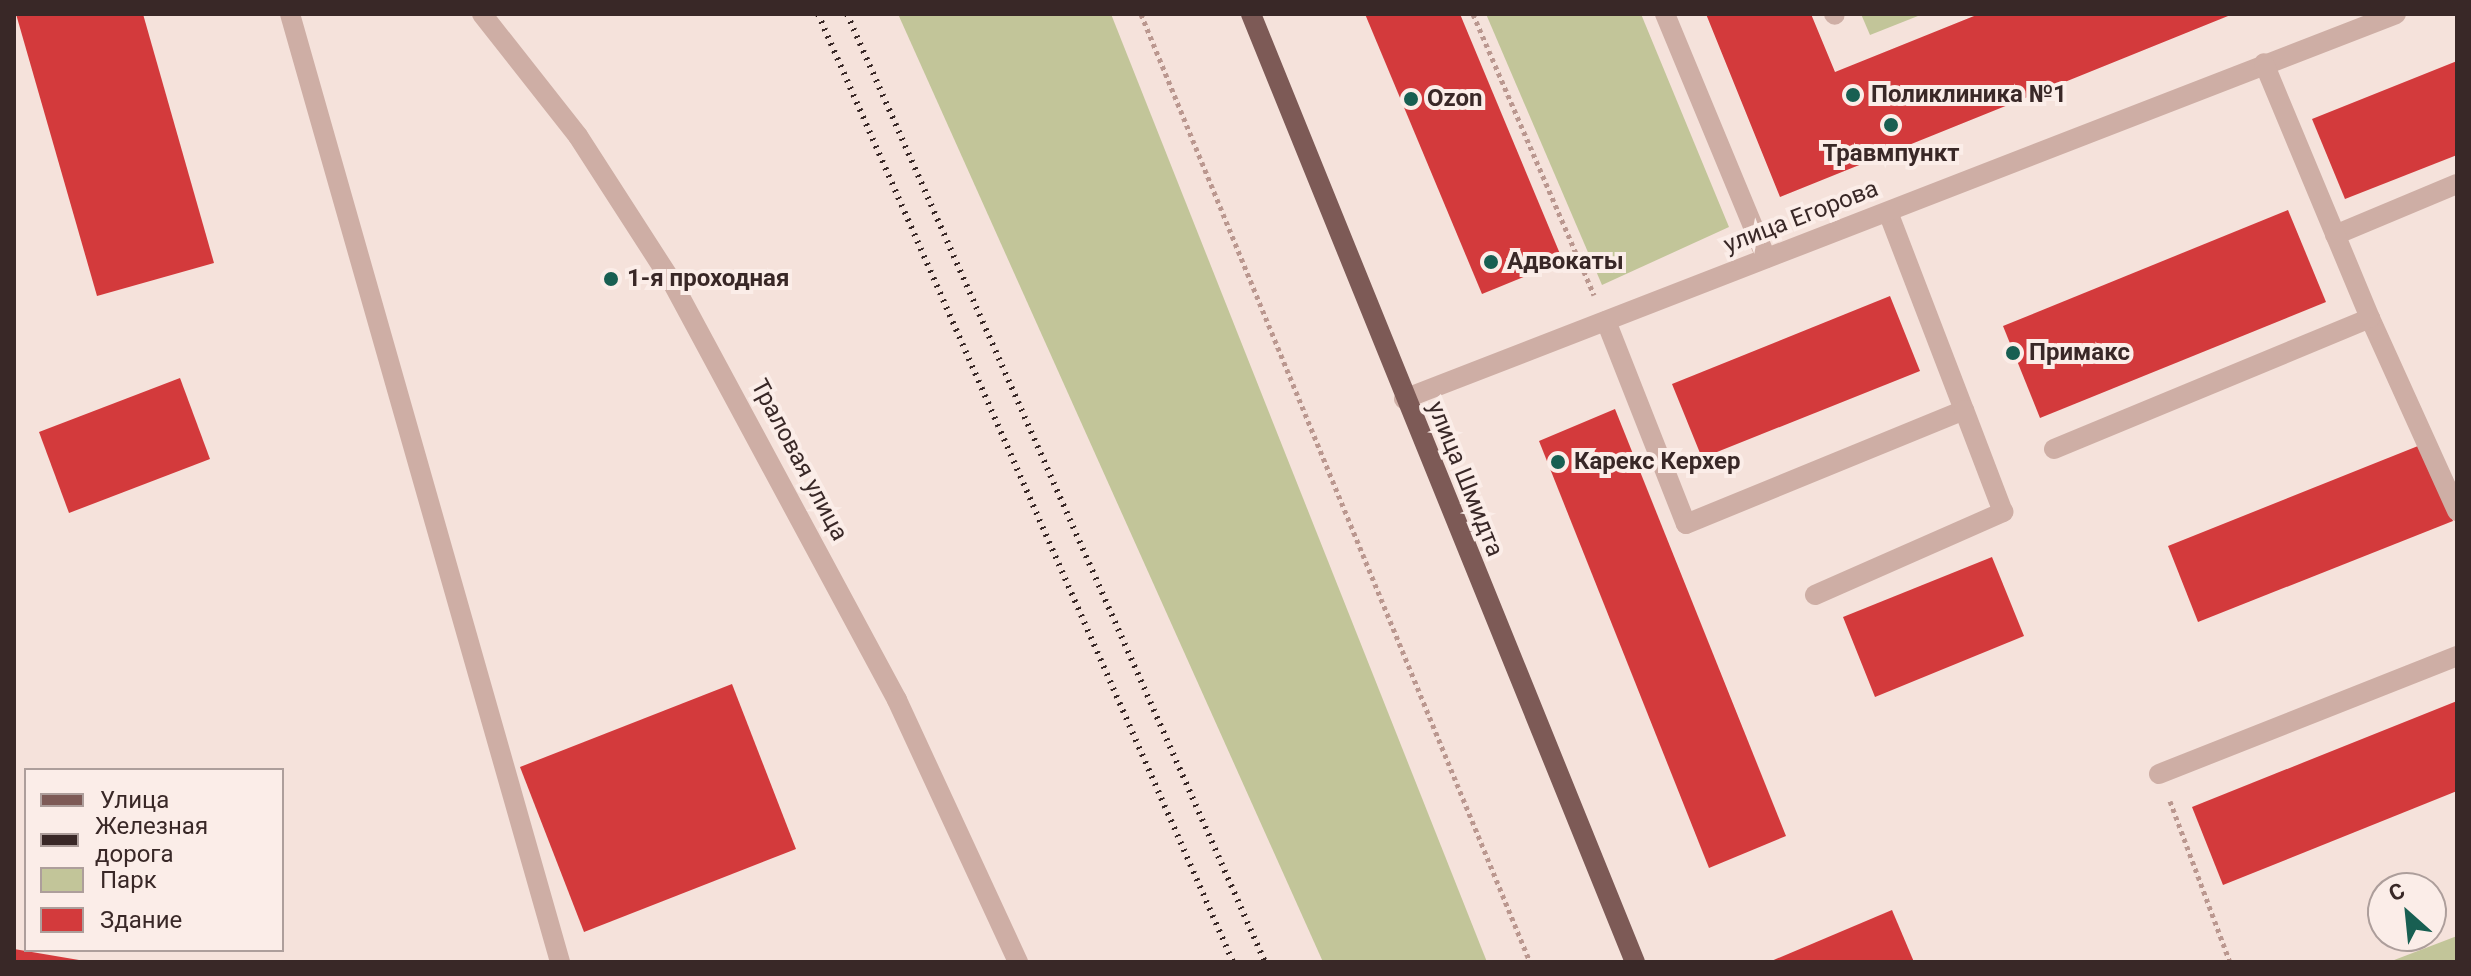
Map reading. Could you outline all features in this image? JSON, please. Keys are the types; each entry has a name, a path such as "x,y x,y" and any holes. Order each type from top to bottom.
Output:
{"main road":[{"name":"улица Шмидта","path":"1251,14 1404,399 1635,962"}],"street":[{"path":"290,14 560,962"},
{"name":"Траловая улица","path":"482,14 578,136 672,282 897,700 1018,962"},
{"path":"1665,14 1766,258"},
{"name":"улица Егорова","path":"1404,399 2396,14"},
{"path":"2264,63 2370,318 2457,511"},
{"path":"2335,235 2457,184"},
{"path":"1815,595 2003,512 1888,212"},
{"path":"2054,449 2370,318"},
{"path":"1606,321 1686,524 1964,410"},
{"path":"2159,774 2457,656"}],"path":[{"path":"1141,14 1530,962"},
{"path":"1473,14 1606,321"},
{"path":"2159,774 2230,962"}],"green space":[{"path":"898,14 1111,14 1487,962 1323,962"},
{"path":"1486,14 1641,14 1729,227 1602,285"},
{"path":"1861,14 1923,14 1870,35"},
{"path":"2457,936 2457,962 2389,962 2415,952 2447,952 2447,940"}],"building":[{"path":"16,14 143,14 214,263 97,296"},
{"path":"1365,14 1460,14 1563,261 1482,294"},
{"name":"Поликлиника №1","path":"1706,14 1811,14 1835,72 1979,14 2233,14 1780,197"},
{"path":"2457,61 2457,155 2345,199 2312,119"},
{"path":"2288,210 2326,302 2040,418 2003,326"},
{"path":"1890,296 1920,371 1702,458 1672,384"},
{"path":"180,378 210,459 69,513 39,432"},
{"path":"1615,409 1786,836 1709,868 1539,441"},
{"path":"2423,444 2453,521 2198,622 2168,546"},
{"path":"1992,557 2024,636 1875,697 1843,617"},
{"path":"732,684 796,849 584,932 520,767"},
{"path":"2457,701 2457,791 2223,885 2192,807"},
{"path":"1892,910 1914,962 1769,962"},
{"path":"14,949 79,960 79,962 14,962"}],"railway":[{"path":"818,14 1233,962"},
{"path":"847,14 1265,962"}],"place":[{"name":"Поликлиника №1","path":"1853,95"},
{"name":"Ozon","path":"1411,99"},
{"name":"Травмпункт","path":"1891,125"},
{"name":"Адвокаты","path":"1491,262"},
{"name":"1-я проходная","path":"611,279"},
{"name":"Примакс","path":"2013,353"},
{"name":"Карекс Керхер","path":"1558,462"}]}
